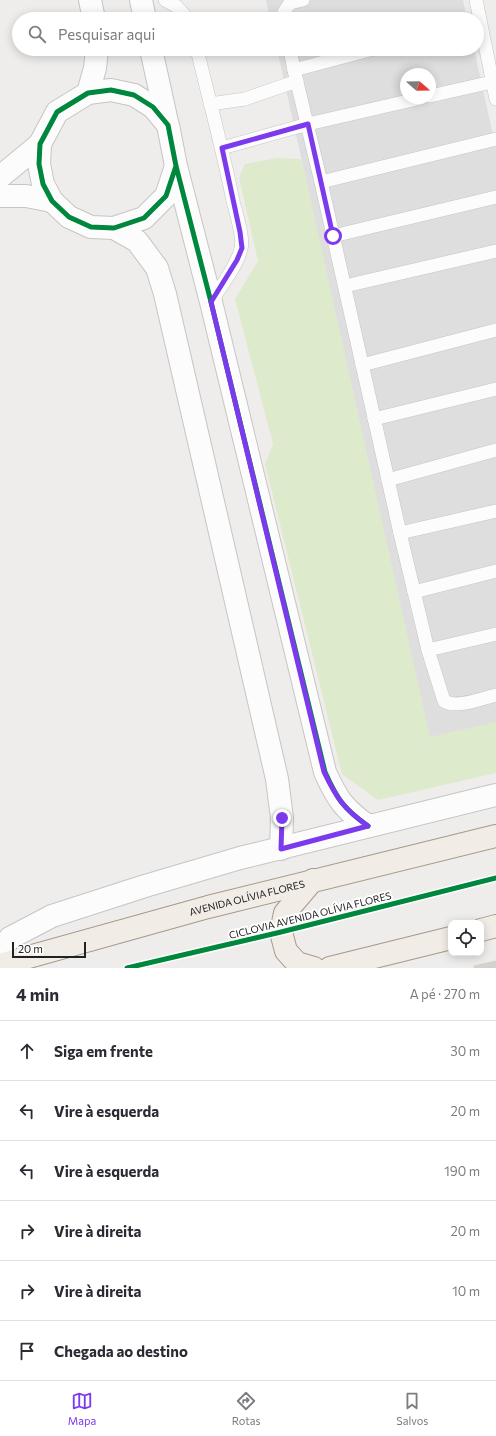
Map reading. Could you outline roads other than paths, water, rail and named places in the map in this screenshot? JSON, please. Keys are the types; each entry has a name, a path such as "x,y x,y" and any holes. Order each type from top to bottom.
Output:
{"main road":[{"name":"AVENIDA OLÍVIA FLORES","path":"0,965 208,907 496,836"},
{"path":"313,880 286,913 281,932 286,951 297,963 314,968"},
{"path":"484,929 496,926"},
{"path":"330,968 448,939"}],"street":[{"path":"90,0 93,12"},
{"path":"141,0 144,12"},
{"path":"88,93 96,68 97,56"},
{"path":"153,56 176,166 211,302 324,772 339,800 350,813 368,826"},
{"path":"0,178 40,144 57,112 88,93 111,90 134,95 153,107 168,125"},
{"path":"40,144 39,164 43,184 52,201 69,217 91,226 114,228 144,218 166,196 176,166"},
{"path":"0,196 26,196 52,201"},
{"path":"114,228 137,241 141,246 157,268 165,294 277,780 282,818 281,849"},
{"path":"0,951 10,938 52,916 152,884 240,858 496,795"}],"lane":[{"path":"165,0 176,6 182,12"},
{"path":"284,12 290,3 303,0"},
{"path":"476,0 477,12"},
{"path":"484,48 496,99"},
{"path":"199,56 222,148 242,248 237,260 211,302"},
{"path":"291,56 322,182 400,533 428,650 444,701 448,704 456,704 496,695"},
{"path":"210,104 245,99 295,75 352,56"},
{"path":"436,95 492,82"},
{"path":"222,148 308,124 400,103"},
{"path":"322,182 496,139"},
{"path":"333,236 496,197"},
{"path":"345,286 496,251"},
{"path":"362,365 496,330"},
{"path":"374,419 496,389"},
{"path":"388,480 496,450"},
{"path":"400,533 496,511"},
{"path":"414,592 496,571"},
{"path":"428,650 496,634"}]}
